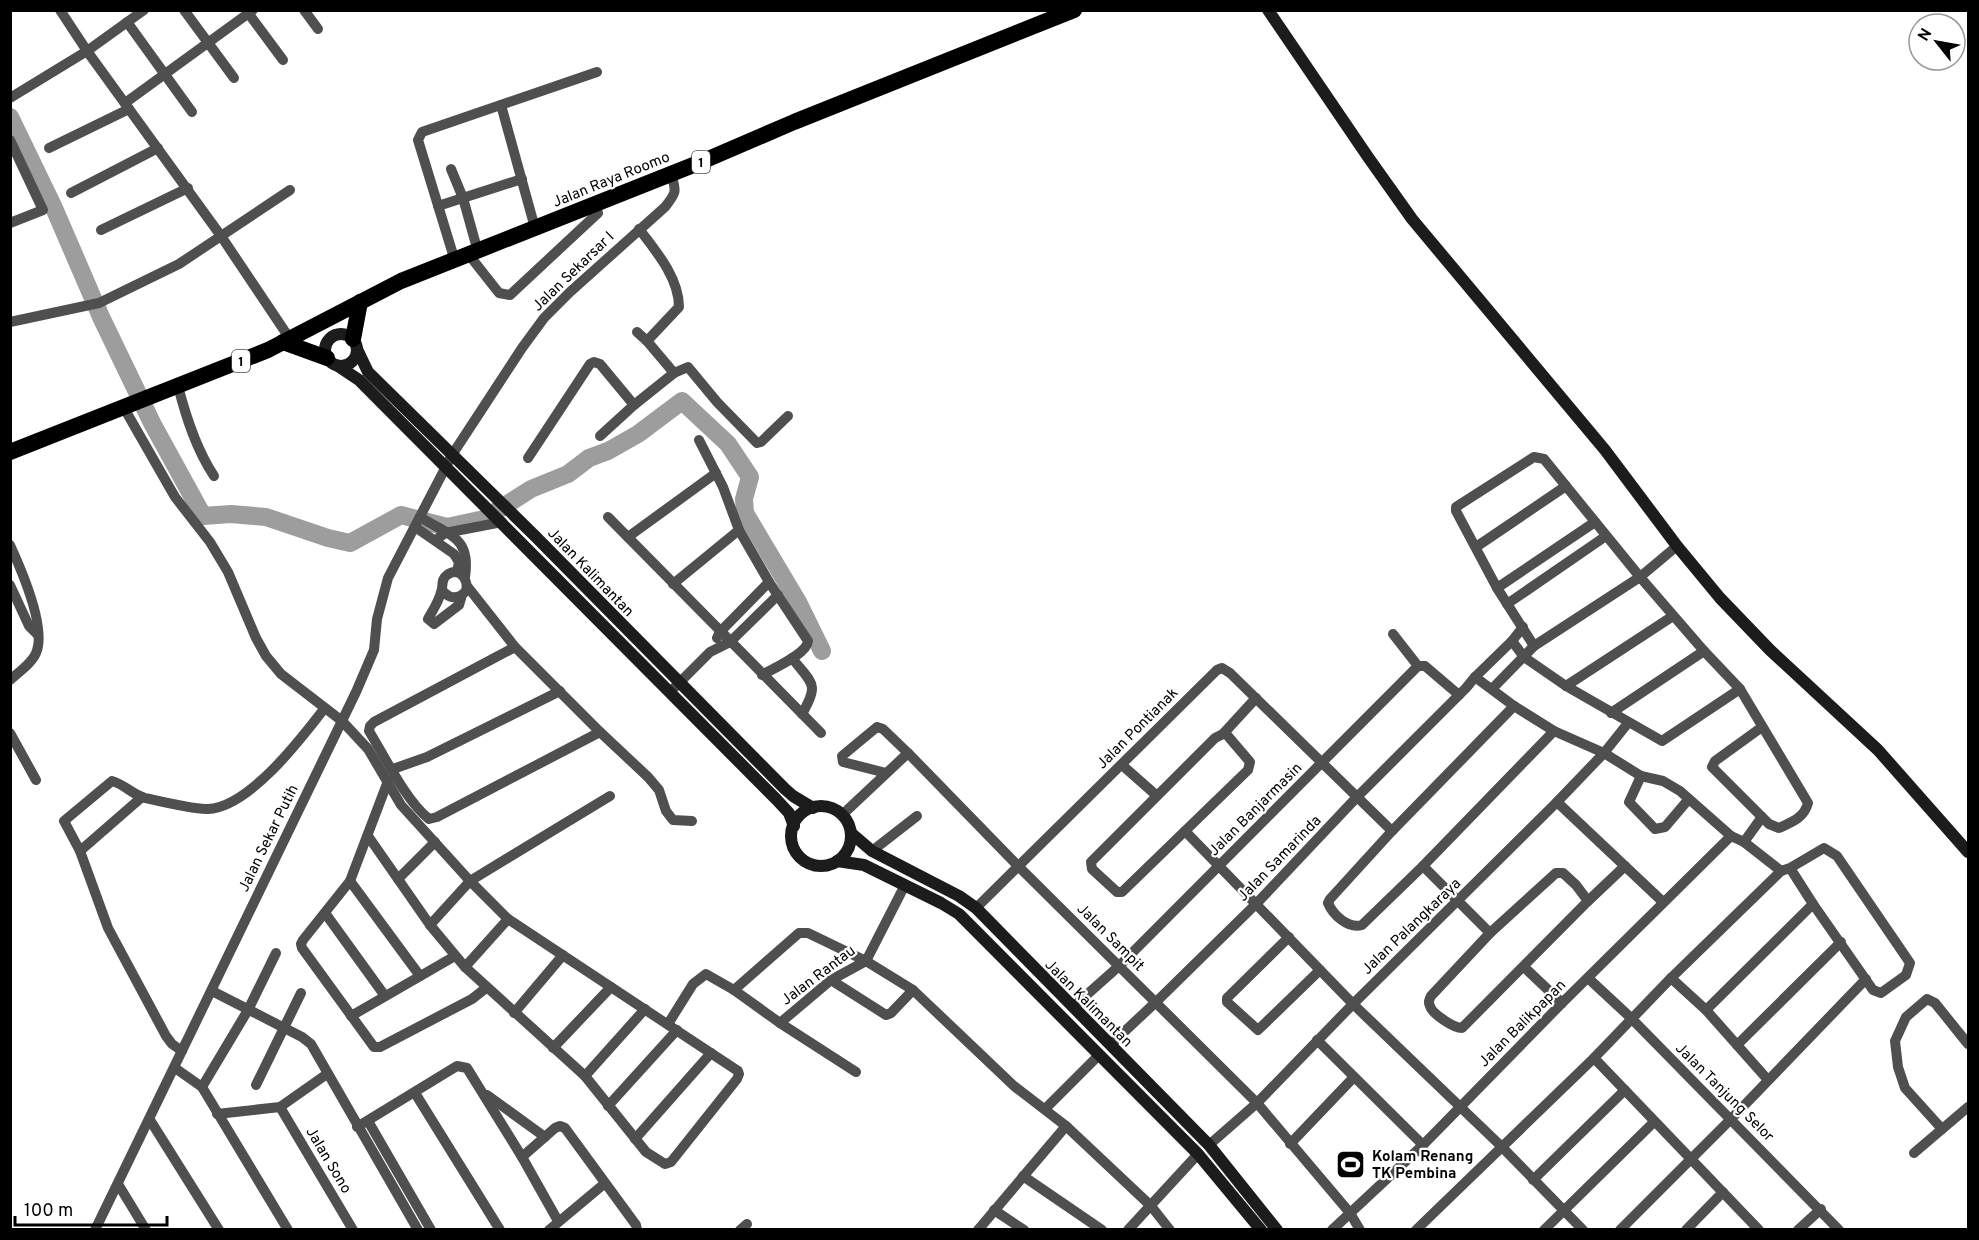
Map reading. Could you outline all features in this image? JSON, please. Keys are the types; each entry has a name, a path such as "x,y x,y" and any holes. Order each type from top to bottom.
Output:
{"highway":[{"name":"Jalan Raya Roomo","path":"330,318 401,281 468,256 1074,10"},
{"path":"351,340 360,302"},
{"name":"1","path":"10,452 150,398 287,341 330,318"},
{"path":"287,341 330,357"}],"main road":[{"path":"1268,10 1412,219 1605,450 1677,546 1720,598 1770,650 1878,750 1968,852"},
{"name":"Jalan Kalimantan","path":"330,318 351,340 369,372 449,460 485,505 674,688 793,796 813,808"},
{"name":"Jalan Kalimantan","path":"314,326 330,357 512,514 789,813 794,826"},
{"path":"333,335 351,340 357,355 350,364 330,357 326,343 333,335"},
{"path":"813,808 834,809 848,823 851,833 850,844 845,854 837,861 820,866 802,860 792,844 794,826 798,818 813,808"},
{"name":"Jalan Kalimantan","path":"851,833 872,851 959,896 976,908 1209,1145 1277,1230"},
{"name":"Jalan Kalimantan","path":"837,861 864,865 959,914 1198,1154 1261,1230"},
{"path":"1009,963 1019,952"},
{"path":"1123,1079 1133,1069"}],"street":[{"path":"60,10 221,236 287,341"},
{"path":"10,98 87,51 144,10"},
{"path":"184,10 234,78"},
{"path":"304,10 318,29"},
{"path":"49,148 127,106 164,74 249,12 283,60"},
{"path":"127,22 192,112"},
{"path":"594,205 598,213 510,295 500,293 468,256 438,206 418,140 422,132 597,72"},
{"path":"501,105 535,228"},
{"path":"10,140 43,210 10,223"},
{"path":"71,193 158,148"},
{"path":"451,168 463,198 468,256"},
{"name":"Jalan Sekarsar I","path":"449,460 544,318 665,207 674,195 675,188 671,174"},
{"path":"438,206 522,179"},
{"path":"101,230 188,188"},
{"path":"10,322 94,305 179,264 290,190"},
{"path":"639,229 656,251 679,296 678,307 647,341"},
{"path":"637,332 674,373"},
{"path":"528,458 590,364 594,362 600,364 634,405"},
{"path":"600,436 674,373 688,366 717,402 757,443 761,442 789,416"},
{"path":"178,386 187,420 205,463 214,476"},
{"path":"127,407 176,497 210,542 228,572 266,656 281,674 342,721 368,749 401,805 470,881 508,919 738,1071 739,1074 671,1162 665,1164 646,1152 585,1076 465,967 430,925 368,836"},
{"path":"699,440 716,473 738,530 808,641 806,649 762,675"},
{"path":"1534,646 1497,588 1456,511 1456,507 1460,504 1534,457 1544,459 1673,616 1740,689 1808,803 1807,808 1798,819 1779,828 1769,824 1712,767 1715,761 1762,727"},
{"name":"Jalan Sekar Putih","path":"95,1230 342,721 374,650 377,619 388,578 449,460"},
{"path":"627,537 716,473"},
{"path":"1476,547 1566,486"},
{"path":"420,517 463,545 466,554 463,583 459,605 434,624 428,619 442,590 444,577 450,573 463,583 516,647 648,777 659,790 666,811 673,820 692,821"},
{"path":"608,517 821,733"},
{"path":"436,540 445,533 501,521"},
{"path":"1497,588 1595,522"},
{"path":"415,527 457,557 463,583"},
{"path":"673,584 738,530"},
{"path":"1507,604 1606,536"},
{"path":"10,680 33,659 39,643 38,621 15,570 11,546"},
{"path":"1492,689 1534,646 1640,577 1677,546"},
{"path":"710,652 720,632 769,582"},
{"path":"442,590 451,598 463,583"},
{"path":"10,585 29,626 38,635"},
{"path":"674,688 710,652 730,642 778,595"},
{"path":"1566,686 1673,616"},
{"name":"Jalan Samarinda","path":"1110,1045 1257,903 1523,627"},
{"path":"1393,634 1418,666 1425,666 1462,692"},
{"path":"1512,641 1524,657 1566,686 1662,741 1740,689"},
{"path":"516,647 370,726 369,731 412,800 429,819 437,817 600,732"},
{"path":"1611,713 1704,651"},
{"path":"792,658 809,679 813,688 813,694 802,714"},
{"name":"Jalan Banjarmasin","path":"1073,1007 1119,966 1418,666"},
{"name":"Jalan Pontianak","path":"976,908 1216,670 1222,668 1230,673 1392,831"},
{"path":"1421,1228 1501,1146 1594,1058 1671,978 1785,869 1824,848 1834,852 1910,963 1906,975 1881,993 1873,990 1813,904 1785,869 1731,836 1680,791 1663,781 1641,776 1604,753 1554,731 1514,706 1475,676"},
{"path":"393,770 427,758 560,691"},
{"path":"1223,734 1227,735 1250,762 1250,766 1122,892 1117,892 1092,869 1091,862 1156,795 1215,738 1223,734 1256,698"},
{"path":"1514,706 1392,831 1330,899 1328,903 1330,909 1348,925 1356,927 1362,925 1423,866 1554,731"},
{"path":"182,1051 166,1036 108,928 80,851 64,821 112,781 141,797 208,809 235,801 251,789 297,743 324,709"},
{"name":"Jalan Palangkaraya","path":"1209,1145 1257,1103 1353,1004 1459,901 1604,753 1628,723"},
{"name":"Jalan Sampit","path":"886,773 843,762 842,756 878,727 883,729 1257,1103 1350,1214 1360,1230"},
{"path":"10,733 36,780"},
{"path":"842,815 908,753"},
{"path":"1122,765 1156,795"},
{"path":"1641,776 1629,802 1655,829 1665,827 1688,800"},
{"path":"388,781 350,881 301,944 374,1047 380,1047 472,999 486,988"},
{"path":"430,925 470,881 610,796"},
{"path":"80,851 141,797"},
{"path":"1557,802 1663,902"},
{"path":"872,851 917,816"},
{"path":"1744,842 1762,817"},
{"path":"1185,831 1353,1004 1501,1146 1583,1230"},
{"name":"Jalan Balikpapan","path":"1332,1230 1423,1145 1731,836"},
{"path":"398,879 435,842"},
{"path":"1423,866 1490,933"},
{"path":"1588,901 1563,873 1556,873 1490,933 1431,996 1429,1003 1431,1010 1453,1027 1462,1028 1625,866"},
{"path":"350,881 420,976"},
{"name":"Jalan Rantau","path":"780,1023 831,980 866,961 905,885"},
{"path":"1706,1010 1813,904"},
{"path":"324,913 385,996"},
{"path":"465,967 508,919"},
{"path":"734,990 799,933 808,933 866,961 913,990 1014,1086 1066,1126 1151,1206 1170,1230"},
{"path":"1289,937 1227,998 1227,1002 1258,1030 1320,970"},
{"path":"1737,1045 1840,942"},
{"path":"202,1087 248,1010 276,952"},
{"path":"514,1013 563,955"},
{"path":"351,1016 455,956"},
{"path":"1524,967 1562,1003"},
{"path":"608,1106 672,1027 693,984 706,974 734,990 856,1072"},
{"name":"Jalan Tanjung Selor","path":"1588,978 1631,1018 1821,1209 1839,1230"},
{"path":"1671,978 1706,1010 1768,1080"},
{"path":"1620,1230 1866,979"},
{"path":"831,980 886,1015 891,1013 913,990"},
{"path":"553,1048 611,987"},
{"path":"212,991 302,1037 311,1044 418,1230"},
{"path":"256,1085 301,993"},
{"path":"1942,1129 1905,1088 1898,1067 1895,1041 1906,1017 1927,999 1935,1003 1968,1044"},
{"path":"585,1076 645,1009"},
{"path":"1317,1040 1423,1145"},
{"path":"634,1139 711,1053"},
{"path":"1045,1109 1099,1055"},
{"path":"1594,1058 1757,1229"},
{"path":"357,1127 462,1065 467,1068 482,1092 558,1221"},
{"path":"175,1068 202,1087 288,1230"},
{"path":"217,1113 280,1107 327,1074"},
{"path":"1290,1144 1354,1077"},
{"path":"1533,1180 1625,1090"},
{"path":"482,1092 545,1137"},
{"path":"415,1093 500,1230"},
{"name":"Jalan Sono","path":"280,1107 353,1230"},
{"path":"1914,1153 1968,1107"},
{"path":"150,1120 219,1230"},
{"path":"368,1121 431,1230"},
{"path":"1544,1230 1654,1122"},
{"path":"522,1157 555,1128 560,1126 565,1128 637,1230"},
{"path":"978,1230 1066,1126"},
{"path":"1128,1230 1198,1154"},
{"path":"1023,1176 1102,1230"},
{"path":"118,1184 146,1230"},
{"path":"549,1230 604,1184"},
{"path":"1686,1230 1724,1192"},
{"path":"1798,1230 1821,1209"},
{"path":"994,1210 1024,1230"}],"waterway":[{"path":"10,117 152,423 203,516 231,514 266,517 350,543 401,515 447,527 484,519 531,489 568,474 589,458 608,451 638,434 682,401 728,444 750,477 744,499 745,513 798,602 822,651"}],"place":[{"name":"Kolam Renang TK Pembina","path":"1351,1165"}]}
